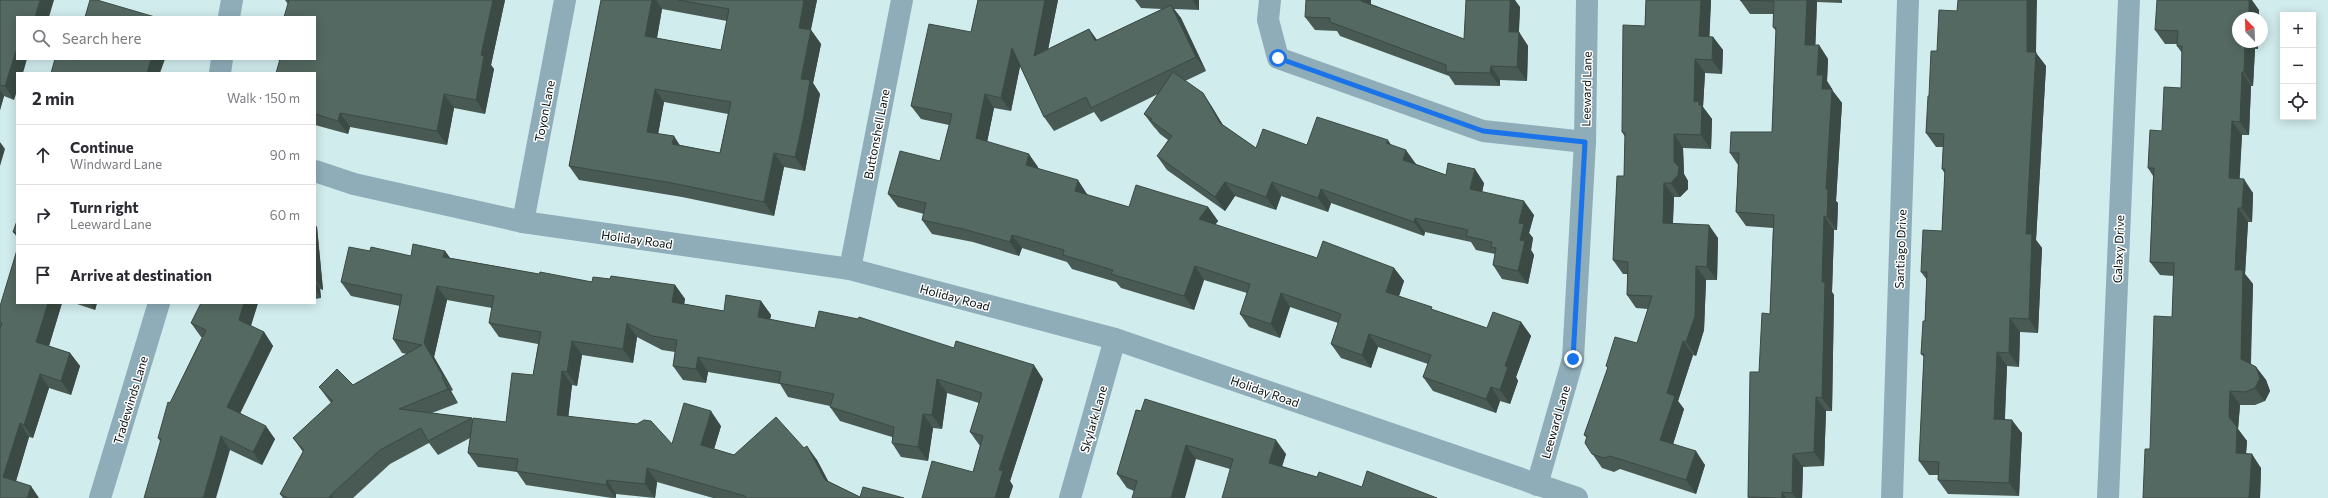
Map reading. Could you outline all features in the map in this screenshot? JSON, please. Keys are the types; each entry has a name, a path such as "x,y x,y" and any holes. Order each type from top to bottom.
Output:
{"street":[{"path":"229,16 232,0"},
{"name":"Toyon Lane","path":"523,222 565,0"},
{"name":"Buttonshell Lane","path":"850,269 902,0"},
{"path":"1270,0 1268,20 1278,58 1483,131 1585,142"},
{"name":"Leeward Lane","path":"1537,485 1573,359 1585,142 1587,0"},
{"name":"Santiago Drive","path":"1892,498 1908,0"},
{"name":"Galaxy Drive","path":"2108,498 2129,0"},
{"path":"220,72 222,60"},
{"name":"Holiday Road","path":"316,171 354,184 523,222 850,269 1115,339 1576,498"},
{"name":"Tradewinds Lane","path":"100,498 159,304"},
{"name":"Skylark Lane","path":"1070,498 1115,339"}],"building":[{"path":"0,0 40,0 35,16 16,16 16,51 5,86 0,85"},
{"path":"90,0 97,0 152,16 85,16"},
{"path":"289,0 493,0 481,55 484,56 476,100 444,94 437,131 340,113 338,121 316,114 316,72 276,72 280,60 316,60 316,16 284,16"},
{"path":"601,0 652,0 645,36 721,50 729,9 678,0 804,0 799,28 811,30 801,79 810,80 803,121 795,157 774,153 764,202 672,183 569,166","holes":["655,89 731,102 720,153 672,144 674,136 647,132"]},
{"path":"978,0 1045,0 1034,56 1089,29 1095,41 1171,5 1196,57 1091,108 1086,97 1044,117 1012,48 1001,98 985,94 976,138 1029,154 1026,165 1078,180 1075,191 1129,207 1136,185 1208,207 1199,219 1317,258 1323,241 1394,268 1386,292 1432,307 1431,309 1487,328 1493,312 1521,322 1505,366 1508,367 1500,390 1491,387 1486,399 1423,377 1431,355 1369,334 1362,355 1331,344 1341,314 1281,293 1271,324 1240,314 1250,284 1195,266 1184,296 1111,274 1113,270 1063,255 1064,250 1012,235 1010,242 963,229 922,220 926,203 888,194 900,151 940,161 952,114 911,106 929,24 971,32"},
{"path":"1306,0 1361,0 1464,39 1466,0 1510,0 1509,32 1519,32 1517,67 1491,66 1490,73 1446,72 1446,65 1330,22 1330,18 1305,17"},
{"path":"1646,0 1701,0 1699,36 1713,37 1712,60 1695,59 1694,102 1699,101 1699,105 1702,105 1701,135 1674,134 1674,162 1679,167 1678,175 1671,183 1664,183 1663,223 1709,225 1707,267 1696,266 1695,316 1686,342 1683,341 1667,393 1675,396 1660,440 1696,451 1686,480 1610,456 1604,458 1592,454 1585,443 1587,436 1584,435 1608,367 1606,366 1615,337 1637,343 1652,296 1627,295 1628,262 1613,260 1617,176 1624,176 1625,133 1622,132 1623,25 1645,26"},
{"path":"1740,0 1807,0 1805,45 1819,45 1817,75 1823,75 1822,89 1832,89 1826,189 1828,190 1827,217 1824,216 1822,282 1825,282 1822,398 1816,397 1814,452 1793,454 1792,493 1782,492 1782,498 1748,497 1750,372 1759,372 1762,313 1770,314 1774,215 1736,212 1739,153 1730,153 1731,132 1772,132 1776,28 1773,27 1774,1"},
{"path":"1958,0 2027,0 2027,52 2036,52 2026,234 2032,234 2029,319 2010,318 2009,353 1997,352 1994,419 2012,420 2009,483 1938,480 1939,462 1919,461 1924,354 1921,354 1923,321 1925,321 1927,272 1921,272 1923,230 1942,231 1945,169 1942,169 1944,134 1926,133 1931,51 1937,51 1939,10 1957,11"},
{"path":"2157,0 2249,0 2249,12 2232,12 2232,48 2245,48 2244,72 2242,72 2240,122 2232,121 2229,178 2244,179 2242,208 2238,208 2235,270 2243,270 2241,359 2256,367 2260,378 2255,388 2245,392 2230,391 2229,417 2237,427 2236,453 2252,454 2249,498 2143,498 2145,449 2150,449 2154,316 2172,317 2174,263 2150,262 2154,168 2148,168 2150,130 2162,131 2164,87 2181,88 2182,46 2177,46 2178,31 2155,30"},
{"path":"55,60 151,60 147,72 51,72"},
{"path":"1173,72 1203,93 1220,123 1256,148 1263,129 1307,145 1317,117 1388,140 1386,143 1406,150 1403,160 1446,175 1448,163 1475,169 1470,189 1524,201 1519,223 1524,224 1520,240 1525,241 1518,271 1493,265 1496,248 1491,247 1492,242 1466,236 1468,230 1415,218 1414,222 1321,189 1318,198 1272,182 1266,197 1225,182 1215,197 1157,156 1172,136 1144,114"},
{"path":"16,224 16,233 13,232"},
{"path":"413,244 445,251 443,257 539,274 540,272 592,282 593,277 610,279 611,276 675,285 672,302 724,311 726,295 761,301 758,317 815,328 819,311 858,319 859,317 954,348 956,341 1034,365 999,470 1003,471 995,498 922,498 932,461 973,472 983,436 970,432 982,393 937,379 932,415 923,414 918,447 892,443 894,427 830,407 834,394 779,383 781,372 698,357 696,369 673,366 677,340 652,336 627,323 623,349 572,341 567,372 562,371 557,415 637,424 644,420 651,421 672,444 684,403 711,411 701,445 734,455 776,417 804,448 807,446 825,480 860,497 863,487 904,498 746,498 745,496 647,468 645,484 607,480 606,485 516,471 518,459 468,453 473,418 506,422 512,373 533,375 541,332 489,323 494,296 437,286 424,343 443,376 442,377 448,389 399,409 472,418 428,441 421,428 380,450 329,498 288,498 280,494 304,450 293,438 333,401 319,387 337,369 353,385 422,345 393,339 402,295 341,282 349,247 370,251 371,247 411,256"},
{"path":"16,253 16,304 48,304 36,342 70,353 61,381 40,374 24,425 20,423 3,477 31,486 27,498 0,498 0,329 2,323 0,323 0,306"},
{"path":"200,304 244,304 239,320 264,332 227,407 266,426 253,452 221,436 203,498 144,498 161,439 158,438 168,402 170,403 206,330 191,323"},
{"path":"1145,399 1276,440 1269,463 1317,477 1319,472 1362,487 1367,471 1437,498 1222,498 1233,459 1186,445 1171,498 1132,498 1137,481 1117,474 1136,410 1141,411"}],"route":[{"path":"1278,58 1483,131 1585,142 1573,359"}]}
